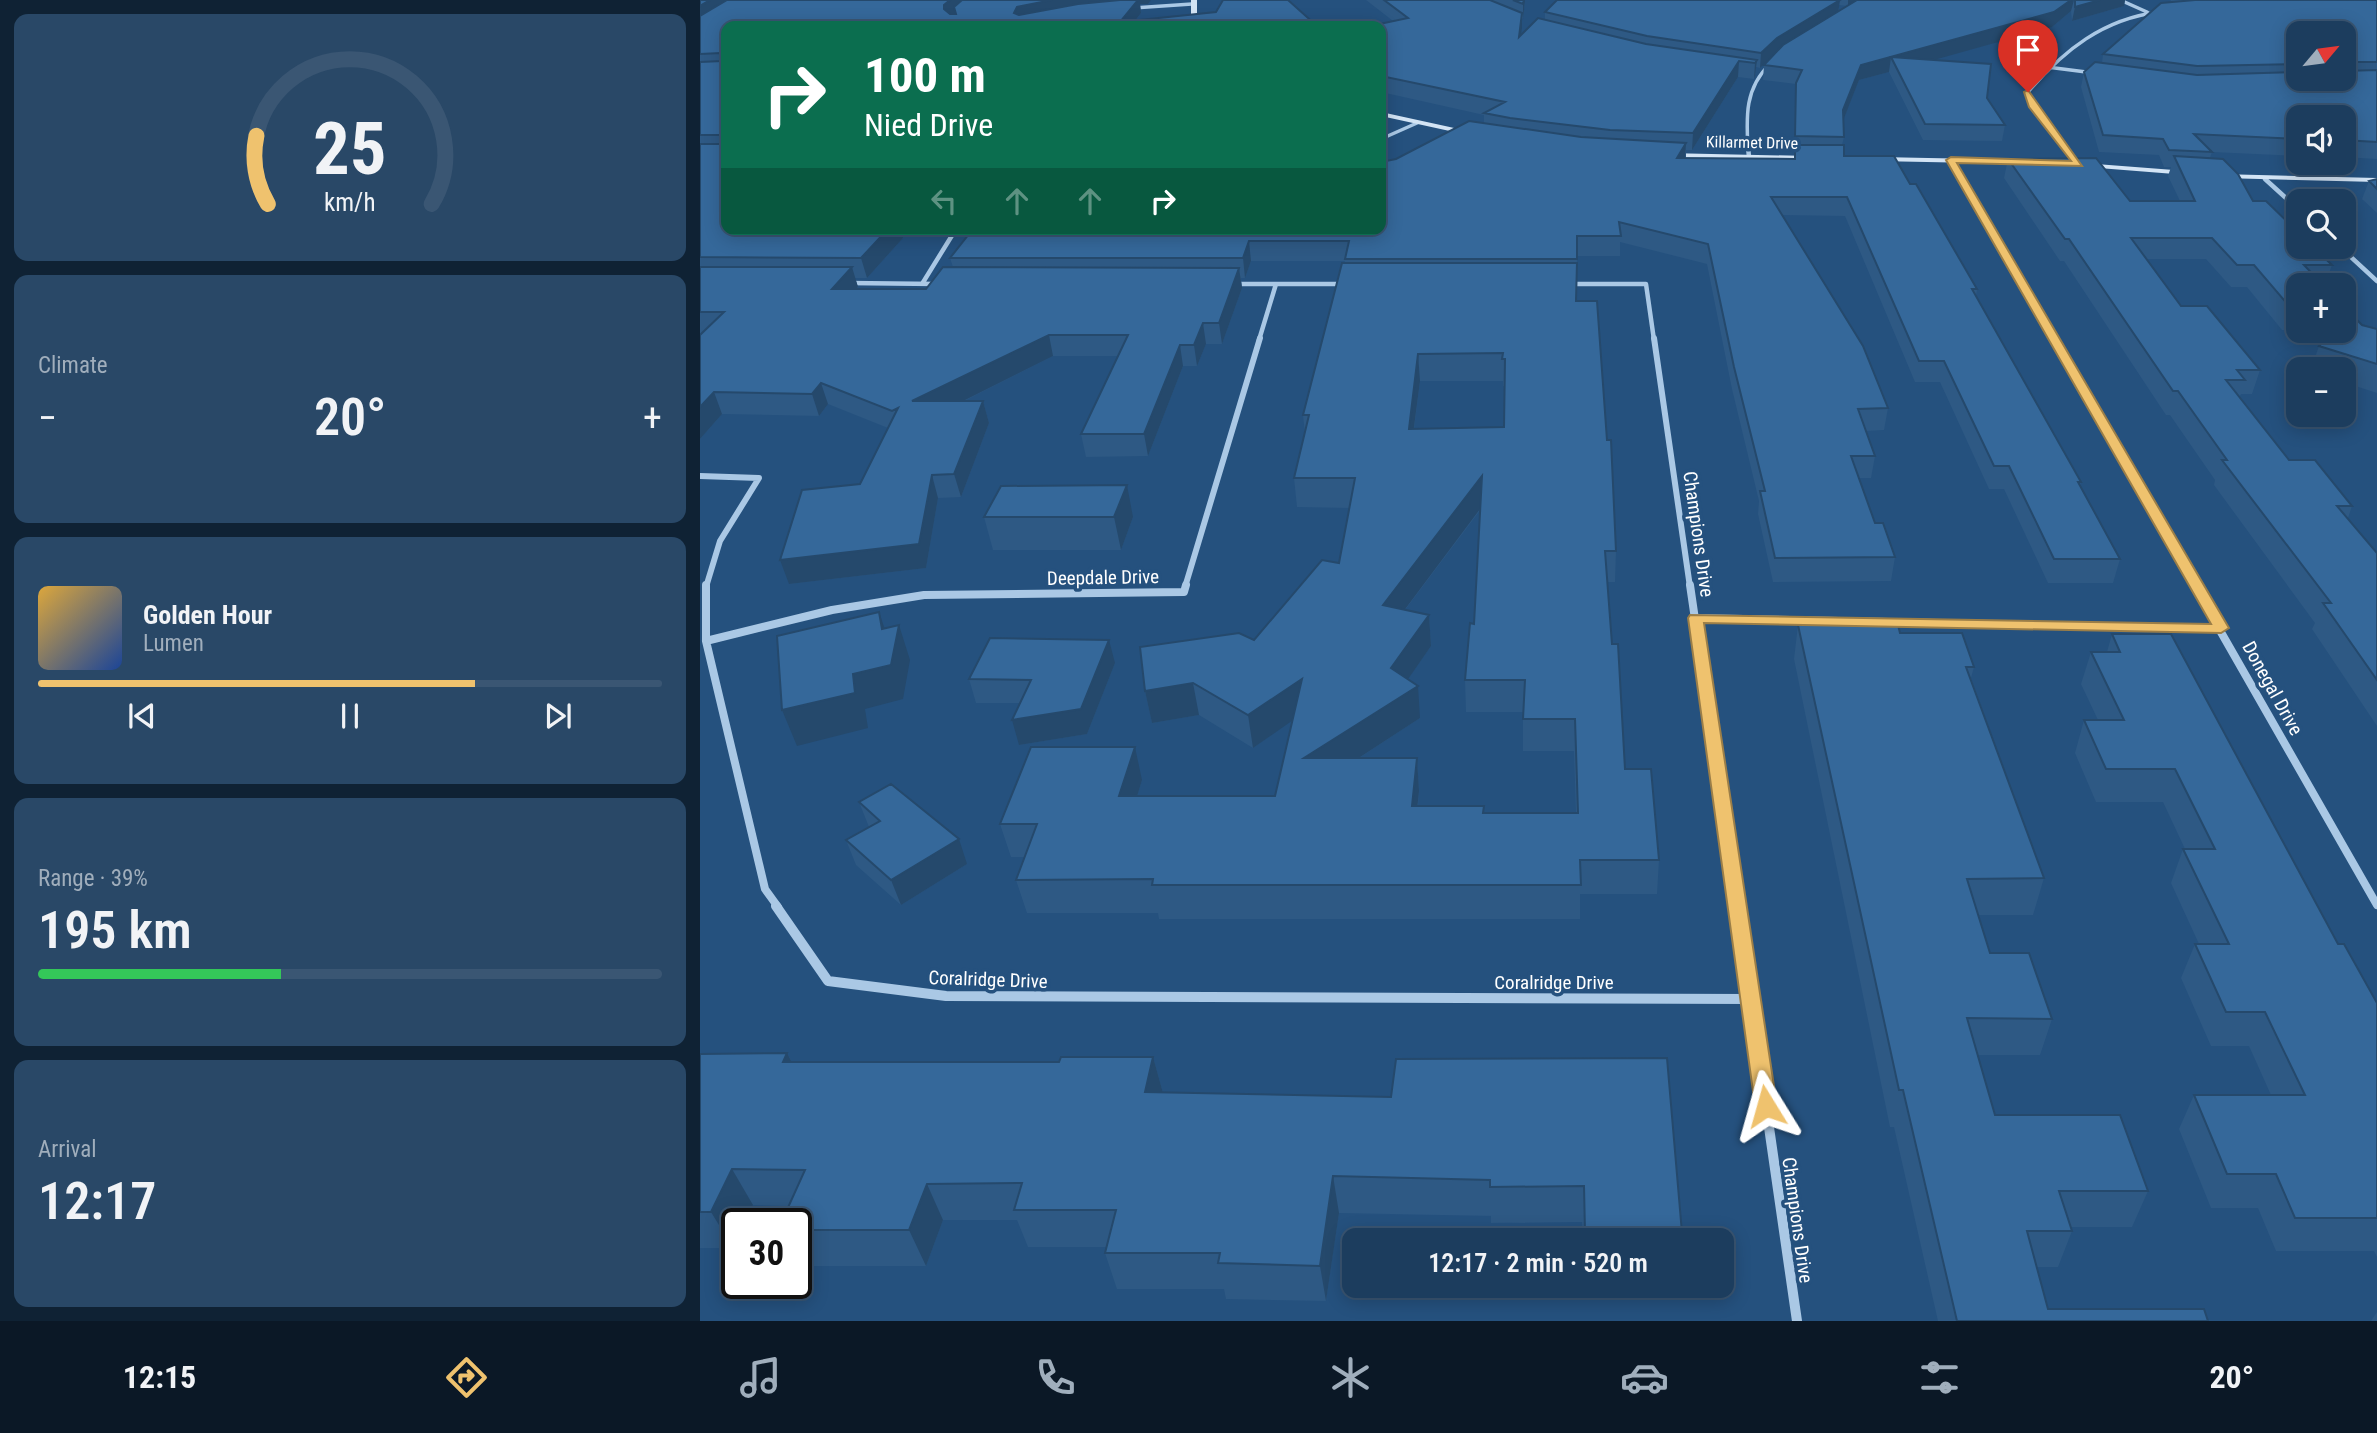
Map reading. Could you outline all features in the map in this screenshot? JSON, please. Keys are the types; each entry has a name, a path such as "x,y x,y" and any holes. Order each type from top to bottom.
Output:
{"street":[{"path":"2120,0 2147,12"},
{"path":"1129,8 1193,2 1194,21"},
{"path":"2078,164 2032,105 2028,92 2048,67 2107,23 2147,12 2160,12"},
{"path":"1749,157 1745,106 1759,72 1777,58"},
{"path":"2048,67 2100,74"},
{"path":"1386,115 1483,135"},
{"path":"1386,137 1417,123"},
{"name":"Killarmet Drive","path":"1655,155 1816,158"},
{"path":"1870,158 2040,163"},
{"name":"Donegal Drive","path":"1951,160 2377,905"},
{"path":"2066,164 2199,174"},
{"path":"2212,175 2265,179 2377,180"},
{"path":"2265,179 2286,198"},
{"path":"922,284 952,235"},
{"path":"2353,259 2377,281"},
{"path":"839,283 949,284"},
{"path":"1222,284 1358,284"},
{"name":"Deepdale Drive","path":"706,640 832,610 925,595 1184,592 1276,284"},
{"name":"Champions Drive","path":"1564,284 1646,284 1797,1321"},
{"name":"Coralridge Drive","path":"700,476 760,478 720,541 704,593 706,640 765,889 828,981 946,996 1750,999"},
{"path":"1695,618 2221,628"}],"building":[{"path":"727,0 950,0 944,5 944,9 950,14 956,14 954,7 962,0 1052,0 1017,7 1014,13 1019,15 1078,4 1138,0 1121,21 721,21 721,53 700,54 700,16"},
{"path":"1223,0 1288,0 1311,21 1130,21 1216,12"},
{"path":"1384,0 1490,0 1522,13 1519,37 1538,18 1646,44 1757,60 1755,63 1739,61 1693,133 1610,130 1510,118 1484,113 1505,102 1386,77 1386,23 1408,18"},
{"path":"1557,0 1840,0 1777,38 1761,53 1647,36 1545,12"},
{"path":"1857,0 2071,0 2054,12 1861,65 1843,110 1844,137 1795,136 1796,83 1802,70 1764,65 1783,45"},
{"path":"2075,0 2100,0 2075,7"},
{"path":"2195,0 2377,0 2377,62 2356,62 2356,21 2286,21 2286,64 2197,66 2103,54 2161,3"},
{"path":"1891,57 1991,64 1987,98 2005,125 1925,124"},
{"path":"721,61 721,135 700,135 700,62"},
{"path":"2095,62 2197,75 2286,72 2286,91 2356,91 2356,71 2377,70 2377,142 2356,141 2356,105 2286,105 2286,138 2194,134 2212,152 2169,150 2163,139 2103,135 2084,72"},
{"path":"1469,121 1581,137 1686,143 1677,158 1795,159 1795,145 1844,145 1844,156 1894,156 1910,184 1916,184 1977,289 1972,289 2081,482 2078,482 2120,559 2054,559 2009,466 1994,466 1944,361 1919,361 1847,197 1771,197 1863,346 1888,408 1858,409 1875,456 1851,456 1875,523 1883,523 1895,557 1775,558 1760,491 1765,491 1734,367 1708,244 1619,222 1621,236 1577,236 1577,259 1345,259 1349,241 1249,241 1243,258 950,258 968,235 1386,235 1386,161 1396,159"},
{"path":"700,144 721,144 721,235 882,235 861,258 700,257"},
{"path":"2174,156 2223,159 2238,174 2253,201 2266,201 2286,220 2286,259 2326,259 2332,265 2304,265 2312,273 2286,273 2286,302 2254,265 2237,265 2212,238 2131,238 2181,306 2207,306 2260,370 2237,370 2245,380 2226,380 2289,460 2315,460 2352,506 2337,506 2377,553 2377,680 2323,603 2331,603 2222,460 2227,460 2178,391 2173,391 2069,239 2065,239 2008,159 2096,158 2130,201 2195,201"},
{"path":"2377,179 2377,189 2369,181"},
{"path":"1342,263 1577,263 1576,301 1597,301 1607,440 1611,440 1616,551 1605,551 1612,644 1618,644 1625,769 1651,769 1659,860 1580,860 1581,885 1152,885 1153,879 1016,880 1037,824 1000,824 1031,747 1135,747 1119,796 1275,796 1302,679 1248,715 1193,683 1145,691 1140,647 1239,633 1254,640 1322,560 1339,563 1355,478 1294,478 1309,415 1303,415","holes":["1503,353 1504,427 1409,429 1418,354","1482,476 1474,624 1470,623 1465,680 1525,680 1523,719 1575,719 1578,813 1483,813 1484,806 1412,806 1417,758 1304,758 1418,686 1391,668 1429,615 1383,605"]},
{"path":"700,267 852,267 832,289 926,289 943,267 1239,268 1219,323 1203,323 1194,345 1180,345 1144,434 1081,434 1128,335 1049,335 912,401 983,401 954,474 932,475 919,544 780,560 802,490 860,484 898,408 892,411 821,383 812,394 714,392 700,407 700,335 724,312 700,312"},
{"path":"2356,319 2362,325 2377,329 2377,364 2356,357 2319,346 2323,343 2356,343"},
{"path":"1127,485 1114,517 984,517 1001,486"},
{"path":"879,612 882,629 899,625 891,665 853,674 855,693 782,710 777,636"},
{"path":"1798,625 1898,625 1900,633 1962,633 1974,667 1966,667 2044,878 1967,879 1990,953 2029,953 2052,1019 1967,1018 1995,1115 2120,1115 2148,1191 2059,1191 2072,1231 2027,1231 2048,1309 2204,1309 2208,1321 1957,1321 1903,1090 1899,1090"},
{"path":"2112,634 2171,634 2338,944 2344,944 2377,1003 2377,1218 2295,1218 2276,1174 2227,1174 2194,1095 2305,1095 2265,1012 2226,1012 2195,944 2229,944 2183,849 2215,849 2175,769 2106,769 2084,720 2124,720 2091,652 2120,652"},
{"path":"990,638 1109,640 1081,709 1012,720 1031,680 969,679"},
{"path":"891,784 959,839 891,880 846,840 880,821 859,802"},
{"path":"787,1053 783,1062 1059,1062 1061,1057 1153,1057 1145,1092 1391,1097 1396,1059 1667,1058 1682,1228 1585,1228 1584,1186 1490,1187 1490,1180 1333,1176 1320,1266 1218,1263 1220,1253 1105,1253 1116,1210 1014,1210 1022,1183 927,1184 909,1230 812,1230 812,1208 788,1208 805,1170 732,1169 711,1212 700,1212 700,1054"}],"route":[{"path":"1766,1106 1695,618 2221,628 1951,160 2078,164 2032,105 2028,92"}]}
